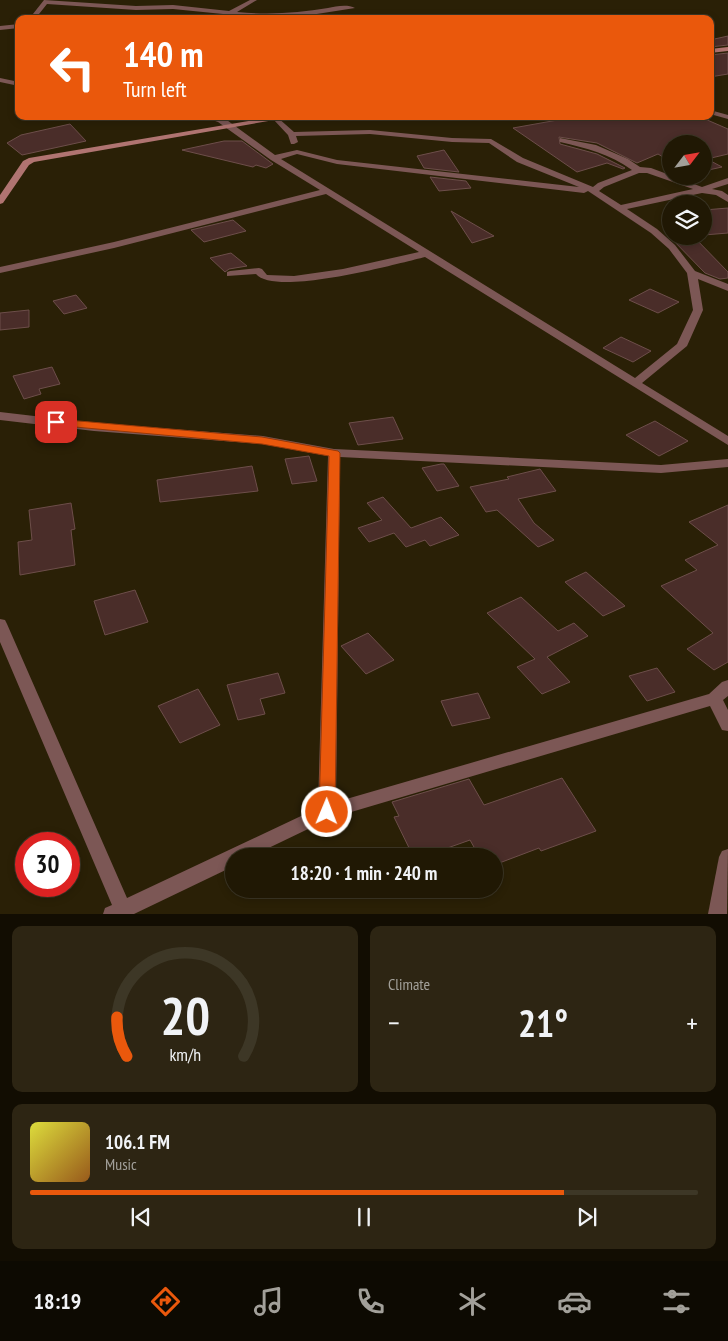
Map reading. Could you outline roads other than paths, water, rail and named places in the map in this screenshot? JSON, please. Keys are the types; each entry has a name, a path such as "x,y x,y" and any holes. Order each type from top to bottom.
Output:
{"street":[{"path":"118,7 126,0"},
{"path":"229,13 254,0"},
{"path":"35,15 46,1 118,7 281,15 352,8"},
{"path":"0,28 15,26"},
{"path":"714,51 728,49"},
{"path":"0,80 15,83"},
{"path":"714,113 728,117"},
{"path":"221,120 274,158 728,440"},
{"path":"0,201 26,162 32,160 271,120"},
{"path":"278,120 292,134 297,152"},
{"path":"292,134 370,132 452,140 491,141 520,160 594,191 660,237 672,247 692,273 698,310 682,346 634,383"},
{"path":"563,140 593,147 625,161 638,170"},
{"path":"274,158 297,152 337,162 594,191 601,185 638,170 648,170 702,190 719,193 728,199"},
{"path":"618,208 702,190 728,181"},
{"path":"0,270 114,245 328,191"},
{"path":"230,274 259,271 264,277 292,280 338,273 428,254"},
{"path":"692,273 727,287"},
{"path":"0,416 94,427 262,440 334,453 661,469 728,463"},
{"path":"327,812 334,453"},
{"path":"0,624 119,912 225,860"},
{"path":"251,848 327,812 714,699 728,686"},
{"path":"714,699 728,725"},
{"path":"716,914 728,857"}]}
